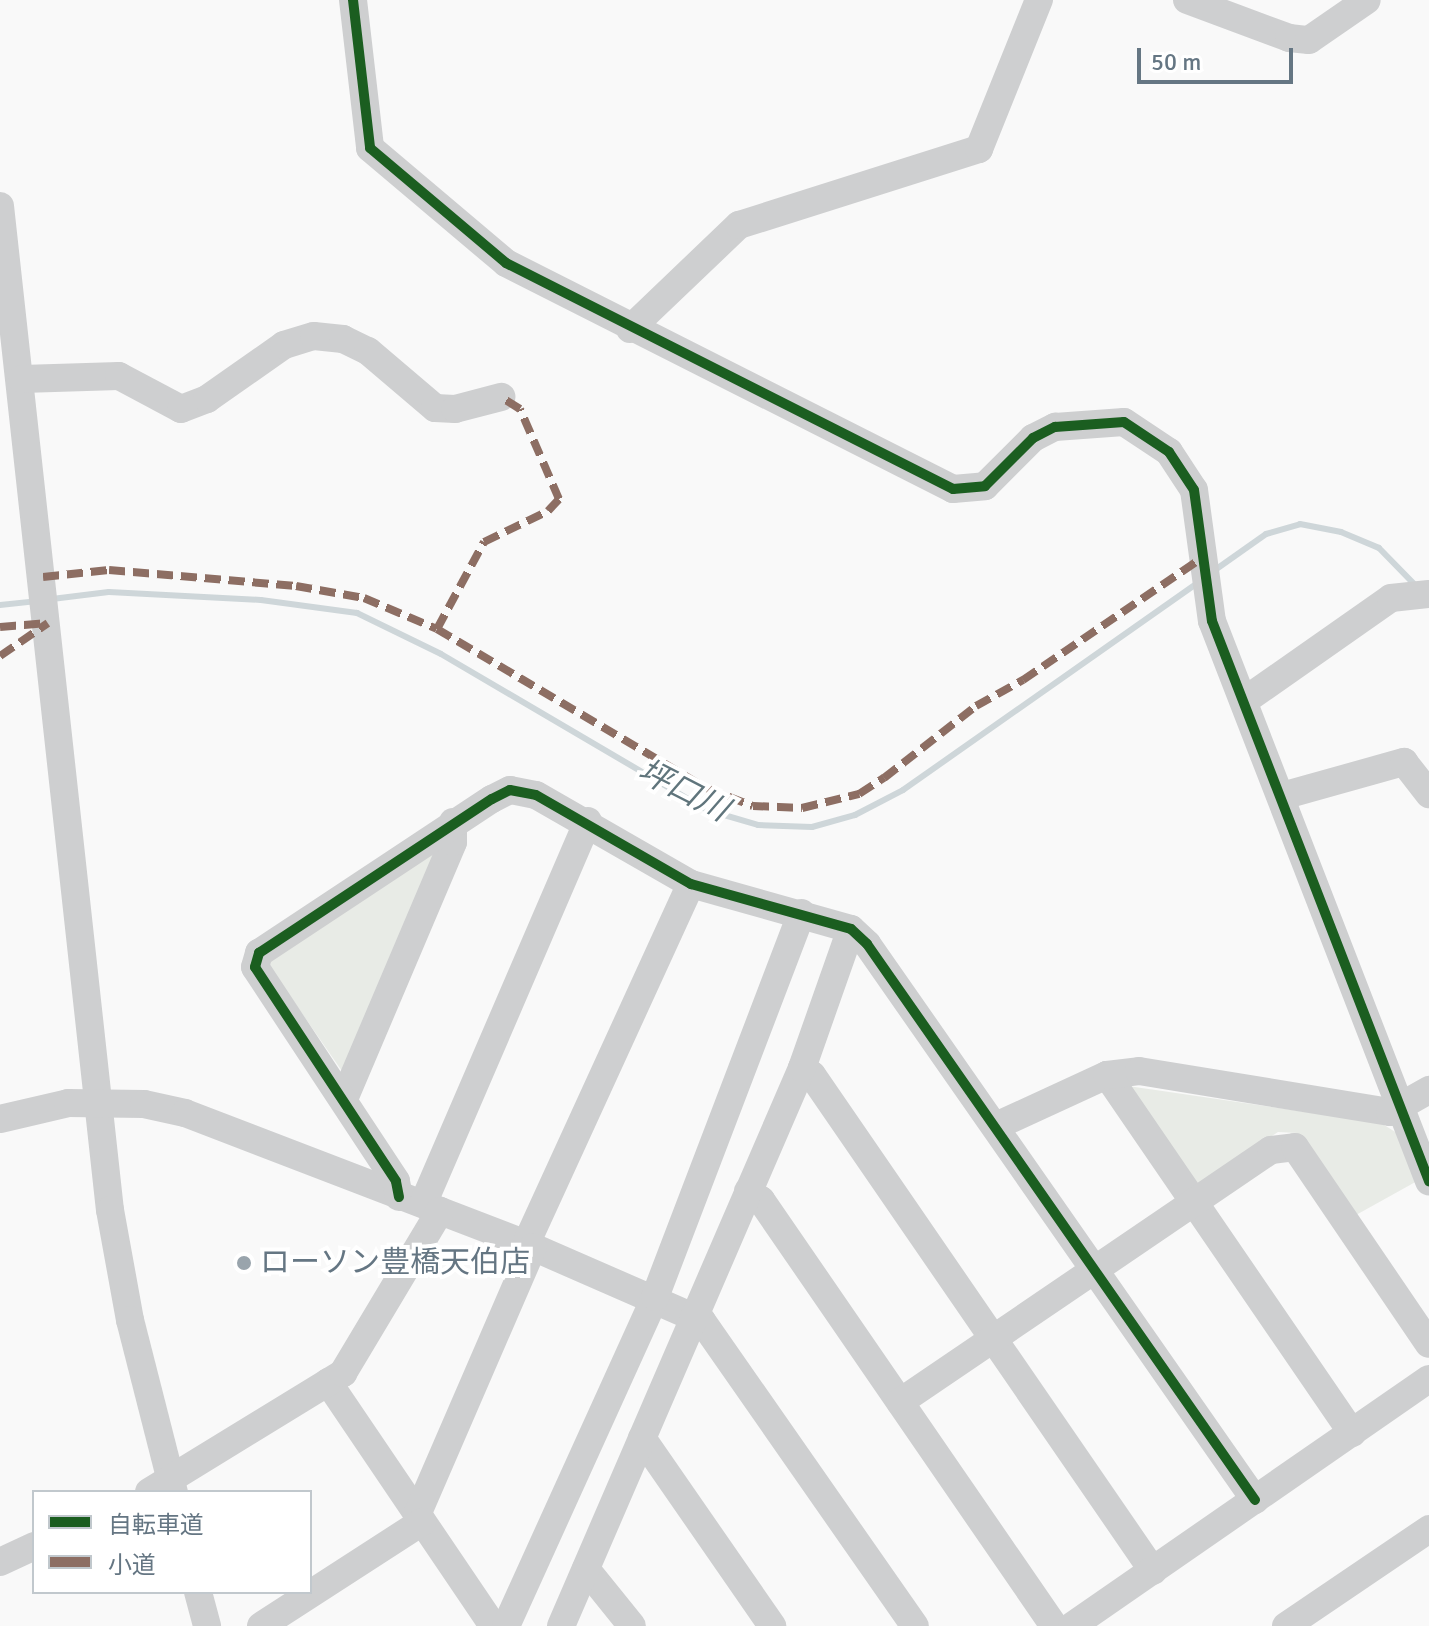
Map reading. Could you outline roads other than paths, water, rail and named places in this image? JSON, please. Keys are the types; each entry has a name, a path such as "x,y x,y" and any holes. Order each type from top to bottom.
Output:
{"street":[{"path":"353,0 370,148 506,263 630,329 953,489 985,486 1033,438 1055,427 1124,422 1169,452 1194,490 1212,621 1429,1181"},
{"path":"630,329 739,225 979,149 1039,0"},
{"path":"1187,0 1289,38 1309,40 1367,0"},
{"path":"0,206 22,379 110,1210 165,1489 343,1373 421,1204 588,821"},
{"path":"22,379 119,376 181,409 207,399 284,345 314,336 343,339 368,351 435,408 455,409 501,397"},
{"path":"1244,701 1391,598 1422,593"},
{"path":"1282,796 1404,762 1429,794"},
{"path":"421,1204 396,1181 255,967 259,953 453,822 510,790 536,795 588,821 691,884 851,929 867,944 1255,1500"},
{"path":"344,1099 453,842 453,822"},
{"path":"312,1591 419,1519 529,1246 691,884"},
{"path":"506,1626 655,1297 802,913"},
{"path":"561,1626 692,1316 802,1068 851,929"},
{"path":"802,1068 995,1337 1153,1571"},
{"path":"996,1126 1107,1075 1139,1071 1390,1112 1402,1110 1429,1090"},
{"path":"1107,1075 1352,1433"},
{"path":"0,1119 56,1105 98,1102 185,1113 529,1246 655,1297 702,1321 915,1626"},
{"path":"900,1402 1271,1150 1295,1147 1429,1344"},
{"path":"748,1191 761,1200 1054,1626"},
{"path":"1072,1626 1429,1379"},
{"path":"328,1382 493,1626"},
{"path":"642,1438 772,1626"},
{"path":"1286,1626 1429,1529"},
{"path":"0,1562 32,1547"},
{"path":"586,1569 632,1626"},
{"path":"199,1594 207,1626"},
{"path":"261,1626 308,1594"}],"waterway":[{"name":"坪口川","path":"1215,570 1266,534 1300,524 1341,532 1379,548 1418,588"},
{"name":"坪口川","path":"52,599 109,592 261,600 357,613 441,654 707,810 758,825 812,827 855,815 903,790 1200,581"},
{"name":"坪口川","path":"0,605 37,601"}],"place":[{"name":"ローソン豊橋天伯店","path":"244,1263"}]}
